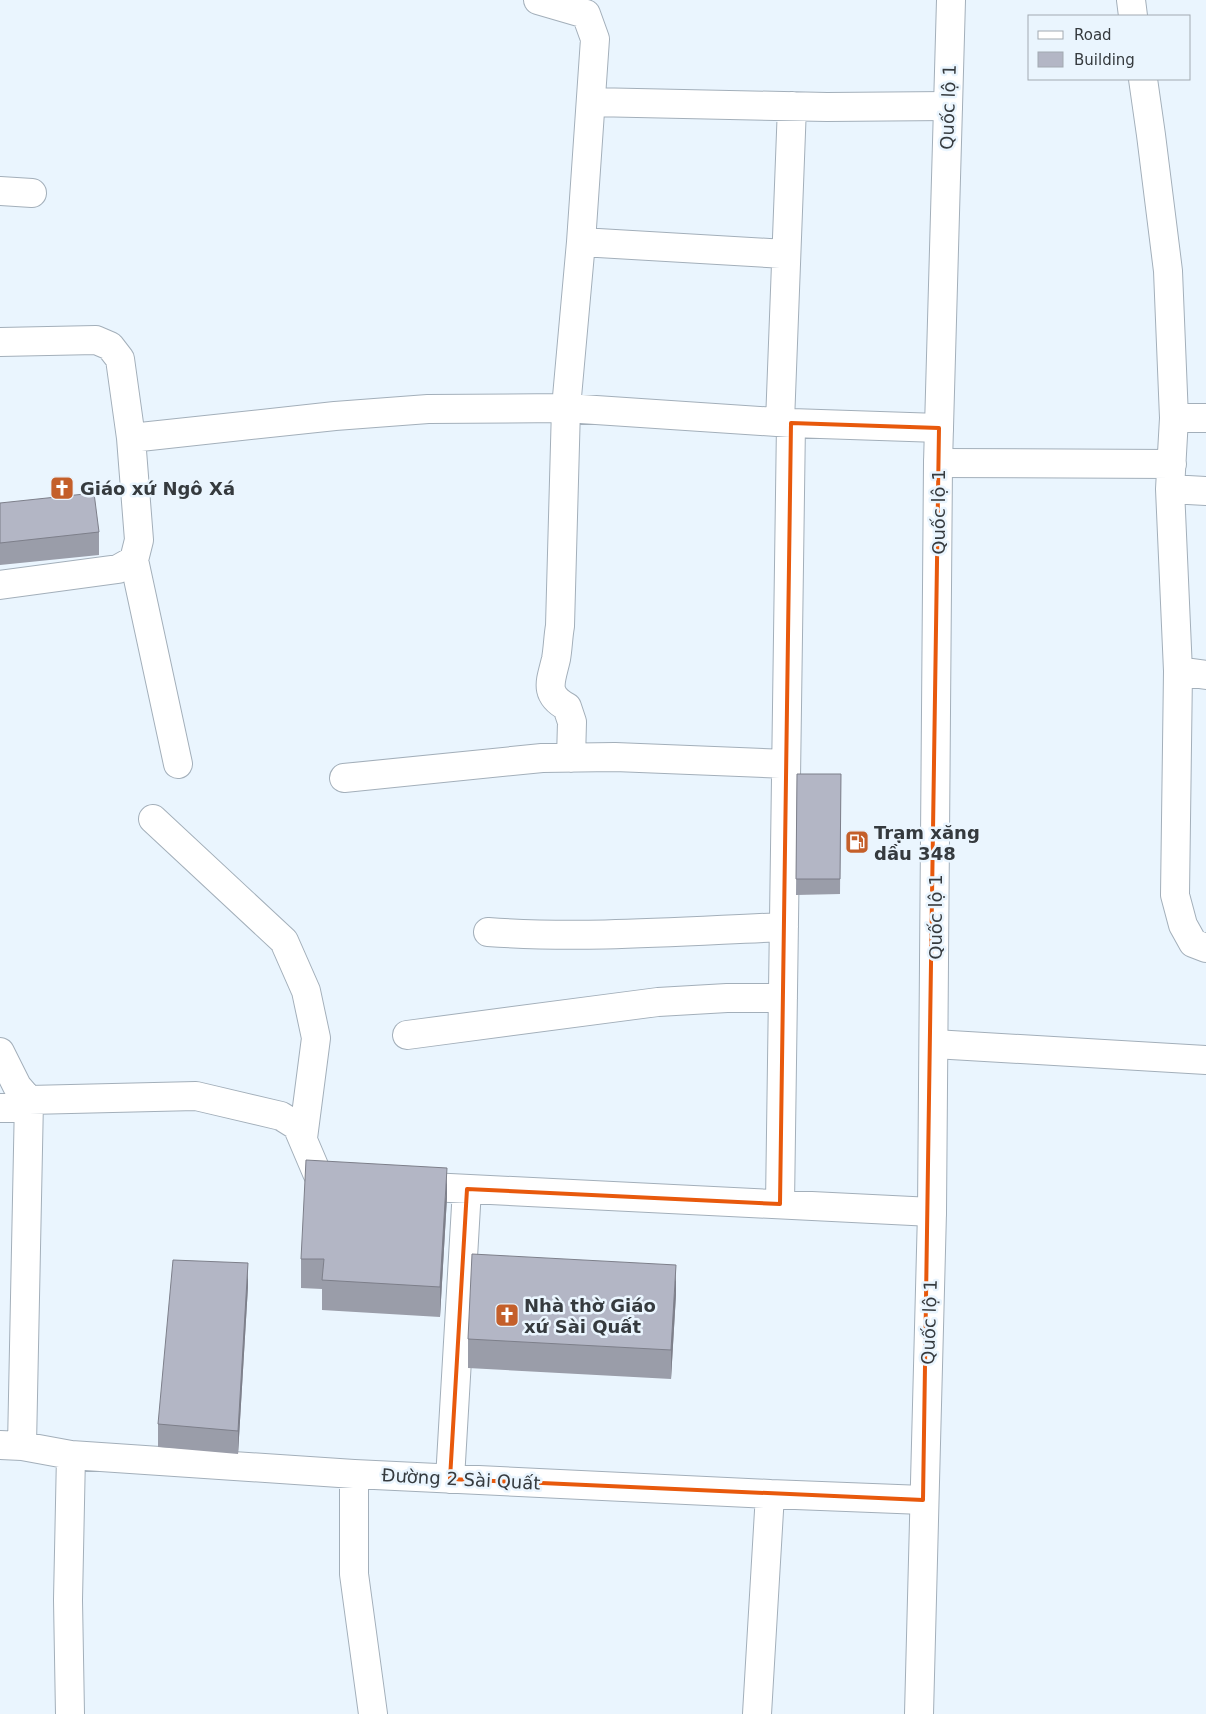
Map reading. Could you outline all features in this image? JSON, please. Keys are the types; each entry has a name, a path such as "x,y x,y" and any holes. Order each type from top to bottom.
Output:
{"main road":[{"path":"538,0 586,14 595,39 581,242 566,408 560,626 556,658 550,677 550,691 557,702 567,707 572,722 570,758"},
{"name":"Quốc lộ 1","path":"919,1714 923,1500 932,1212 938,463 951,0"},
{"path":"1131,0 1133,15"},
{"path":"1143,80 1152,135 1168,271 1174,418 1171,477 1178,671 1175,895 1183,925 1193,943 1206,948"},
{"path":"591,102 792,106 948,106"},
{"path":"780,1204 786,764 785,254 792,106"},
{"path":"0,191 32,193"},
{"path":"581,242 785,254"},
{"path":"0,342 96,340 110,346 120,359 131,438 139,540 134,560 178,764"},
{"path":"131,438 335,416 428,409 566,408 785,422 939,428"},
{"path":"1174,418 1206,418"},
{"path":"938,463 1171,477 1206,491"},
{"path":"0,585 118,569 134,560"},
{"path":"1178,671 1206,675"},
{"path":"344,778 542,758 614,757 786,764"},
{"path":"153,819 284,941 306,991 316,1038 302,1138"},
{"path":"488,932 529,935 612,934 784,927"},
{"path":"407,1035 658,1002 727,998 783,998"},
{"path":"934,1044 1206,1060"},
{"path":"0,1052 17,1086 29,1104 11,1446"},
{"path":"0,1108 29,1104 196,1096 281,1116 297,1126 317,1174 335,1180 358,1184"},
{"path":"388,1185 932,1212"},
{"path":"450,1479 467,1189"},
{"name":"Đường 2 Sài Quất","path":"11,1446 71,1455 354,1474 923,1500"},
{"path":"70,1714 68,1600 71,1455"},
{"path":"354,1474 354,1574 373,1714"},
{"path":"757,1714 770,1494"}],"highlighted area":[{"path":"791,423 939,428 923,1500 450,1479 467,1189 780,1204"}],"building":[{"path":"94,493 99,532 0,543 0,503"},
{"path":"797,774 841,774 840,879 796,879"},
{"path":"306,1160 447,1168 440,1287 322,1280 324,1259 301,1259"},
{"path":"472,1254 676,1265 671,1350 468,1339"},
{"path":"173,1260 248,1263 238,1431 158,1424"}],"place":[{"name":"Giáo xứ Ngô Xá","path":"62,488"},
{"name":"Trạm xăng dầu 348","path":"857,842"},
{"name":"Nhà thờ Giáo xứ Sài Quất","path":"507,1315"}]}
